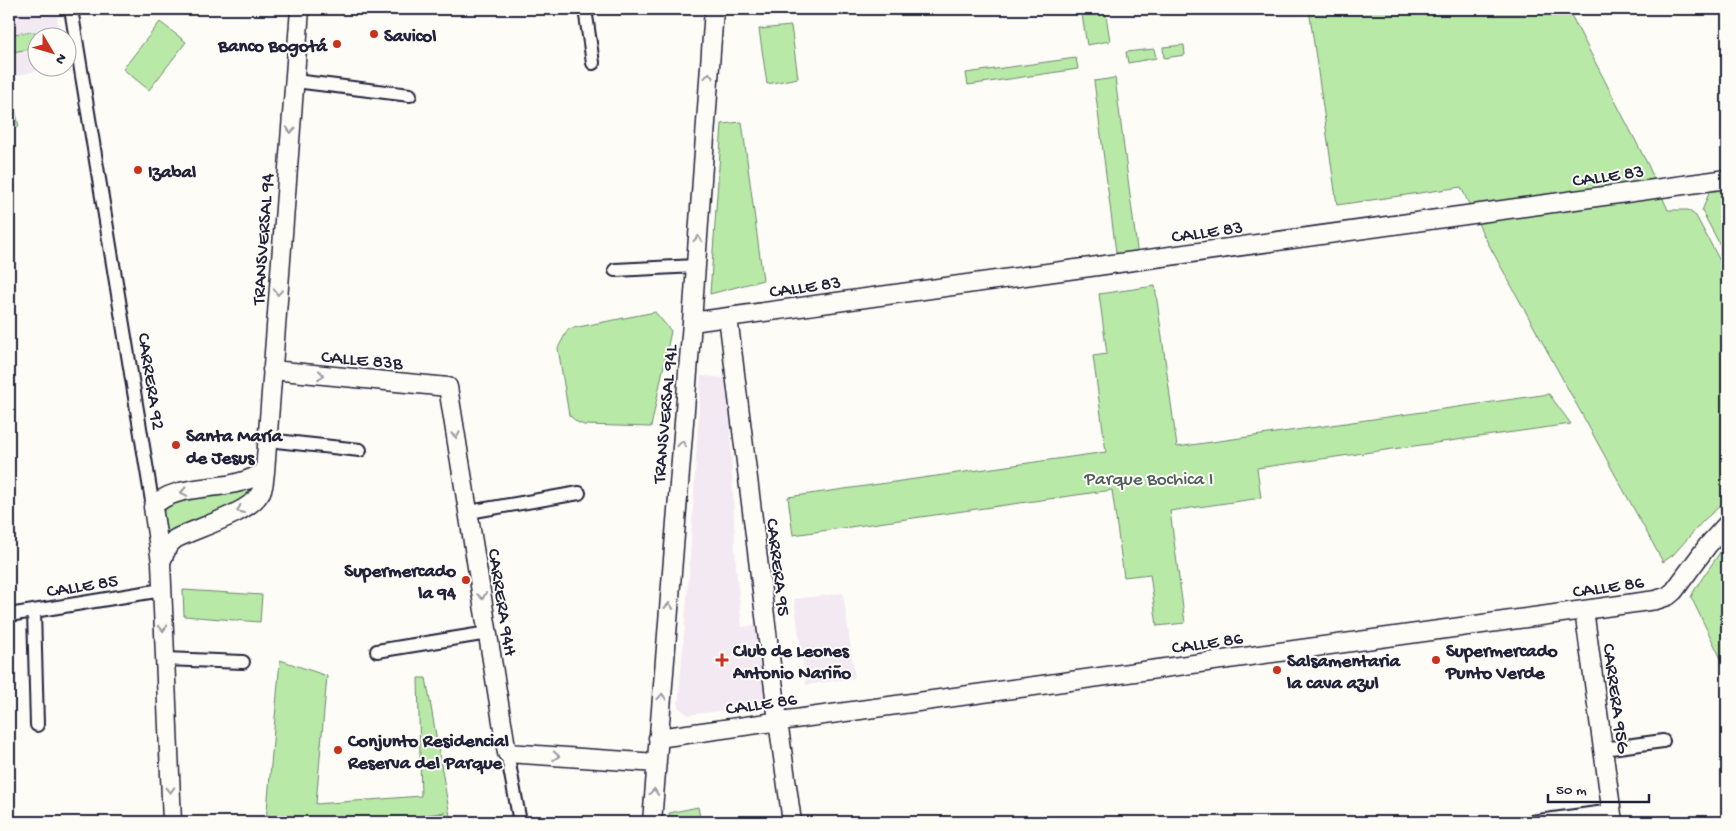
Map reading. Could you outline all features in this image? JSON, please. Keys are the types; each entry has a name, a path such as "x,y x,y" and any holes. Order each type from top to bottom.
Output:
{"street":[{"name":"CARRERA 92","path":"70,9 161,562 172,822"},
{"name":"TRANSVERSAL 94","path":"161,562 168,546 176,539 247,507 260,495 263,488 300,9"},
{"path":"585,9 593,64"},
{"name":"TRANSVERSAL 94L","path":"652,822 692,322 714,9"},
{"path":"295,81 410,94"},
{"name":"CALLE 83","path":"692,322 1727,179"},
{"path":"615,270 696,266"},
{"name":"CARRERA 95","path":"728,317 792,822"},
{"name":"CALLE 83B","path":"272,370 448,387"},
{"name":"CARRERA 94H","path":"448,387 507,753 520,822"},
{"path":"267,440 360,450"},
{"path":"153,507 165,496 240,482 265,472"},
{"path":"468,512 579,493"},
{"name":"CALLE 86","path":"658,738 1656,600 1668,596 1674,591 1708,545 1727,524"},
{"name":"CALLE 85","path":"9,614 162,590"},
{"name":"CARRERA 95G","path":"1584,610 1613,817"},
{"path":"34,611 37,725"},
{"path":"377,651 488,633"},
{"path":"165,659 243,662"},
{"path":"1603,749 1663,741"},
{"path":"507,753 657,763"},
{"path":"1530,822 1613,817"}],"shaded area":[{"path":"9,9 56,9 59,28 28,28 28,73 9,78"},
{"path":"701,376 728,378 736,568 742,627 757,625 767,693 763,703 756,706 688,715 678,707 689,574"},
{"path":"843,593 855,678 806,685 794,599"}],"green space":[{"path":"1081,9 1105,9 1110,41 1087,45"},
{"path":"1309,9 1568,9 1648,165 1668,210 1688,210 1696,216 1727,274 1727,500 1704,520 1673,555 1663,562 1483,234 1461,187 1337,205"},
{"path":"160,22 186,42 149,90 123,69"},
{"path":"791,26 798,78 767,84 759,29"},
{"path":"28,33 28,49 12,52 10,34"},
{"path":"1184,45 1185,55 1164,58 1163,47"},
{"path":"1154,49 1156,58 1128,63 1126,52"},
{"path":"1076,58 1078,69 968,85 966,73"},
{"path":"1115,78 1138,257 1117,260 1094,81"},
{"path":"10,86 19,127 9,128"},
{"path":"742,122 763,280 710,294 722,124"},
{"path":"1727,187 1727,258 1702,211 1710,190"},
{"name":"Parque Bochica I","path":"1155,286 1177,447 1549,394 1571,424 1257,468 1261,498 1170,511 1185,623 1157,626 1150,574 1124,577 1112,490 793,535 788,497 1106,452 1093,356 1107,354 1099,294"},
{"path":"655,312 671,331 651,427 584,425 577,422 569,415 558,348 568,329"},
{"path":"252,484 247,500 170,533 166,530 163,514 171,498"},
{"path":"1727,542 1727,671 1691,597"},
{"path":"183,590 262,595 260,622 184,616"},
{"path":"280,660 327,676 316,804 421,796 418,678 426,678 451,822 419,822 445,812 387,822 266,822"},
{"path":"698,807 701,822 671,822 669,813"}],"place":[{"name":"Savicol","path":"374,34"},
{"name":"Banco Bogotá","path":"337,44"},
{"name":"Izabal","path":"138,170"},
{"name":"Santa María de Jesus","path":"176,445"},
{"name":"Supermercado la 94","path":"466,580"},
{"name":"Club de Leones Antonio Nariño","path":"722,660"},
{"name":"Supermercado Punto Verde","path":"1436,660"},
{"name":"Salsamentaria la cava azul","path":"1277,670"},
{"name":"Conjunto Residencial Reserva del Parque","path":"338,750"}]}
